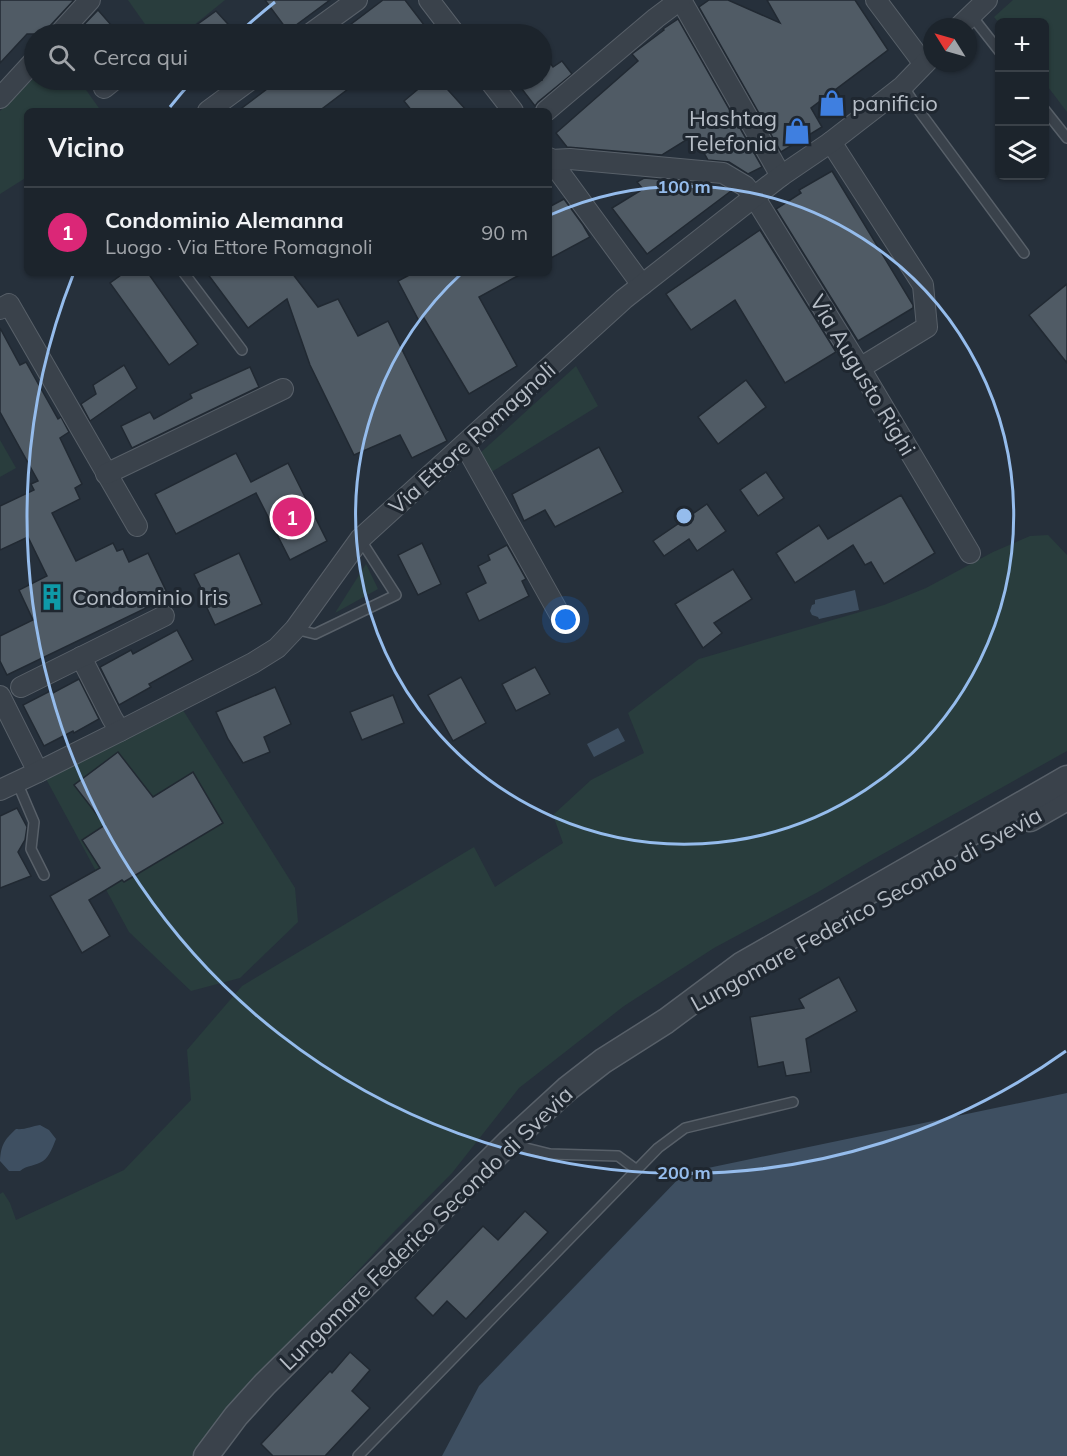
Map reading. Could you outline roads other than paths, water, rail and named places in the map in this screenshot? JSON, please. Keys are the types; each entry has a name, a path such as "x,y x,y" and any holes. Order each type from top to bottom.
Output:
{"street":[{"path":"67,24 90,0"},
{"path":"324,24 357,0"},
{"path":"429,0 447,24"},
{"path":"550,108 680,0 781,176"},
{"path":"876,0 923,54"},
{"path":"968,18 987,0"},
{"name":"Via Ettore Romagnoli","path":"9,786 253,663 277,648 295,629 360,539 624,299 781,176 831,142 903,86 923,65"},
{"path":"0,98 24,72"},
{"path":"212,108 236,90"},
{"path":"497,90 511,108"},
{"path":"831,142 923,285 927,327 860,368"},
{"name":"Via Augusto Righi","path":"552,159 723,173 745,186 860,368 970,553"},
{"path":"552,163 642,285"},
{"path":"4,307 137,526"},
{"path":"106,474 283,389"},
{"path":"465,445 560,615"},
{"path":"21,687 164,616"},
{"path":"81,657 120,731"},
{"path":"0,696 38,772"},
{"name":"Lungomare Federico Secondo di Svevia","path":"666,1021 741,965 1067,778"},
{"name":"Lungomare Federico Secondo di Svevia","path":"206,1456 236,1416 265,1384 508,1143 567,1089 603,1061 666,1021 1067,798"}],"lane":[{"path":"977,32 995,48"},
{"path":"903,86 1024,253"},
{"path":"1049,115 1067,138"},
{"path":"186,276 242,350"},
{"path":"295,629 315,634 396,594 360,539"},
{"path":"9,786 34,822 31,849 44,875"},
{"path":"358,1456 658,1148 686,1128 793,1102"},
{"path":"508,1143 550,1154 618,1156 637,1170"}],"water":[{"path":"855,590 859,610 819,619 812,615 810,611 815,600"},
{"path":"618,728 625,741 594,757 587,744"},
{"path":"1067,1093 1067,1456 442,1456 479,1386 684,1173"},
{"path":"40,1125 49,1130 56,1139 48,1156 40,1163 20,1171 9,1171 0,1161 2,1147 6,1140 16,1129"}],"place":[{"name":"panificio","path":"832,103"},
{"name":"Hashtag Telefonia","path":"797,131"},
{"name":"Condominio Alemanna","path":"292,517"},
{"name":"Condominio Iris","path":"52,597"}]}
